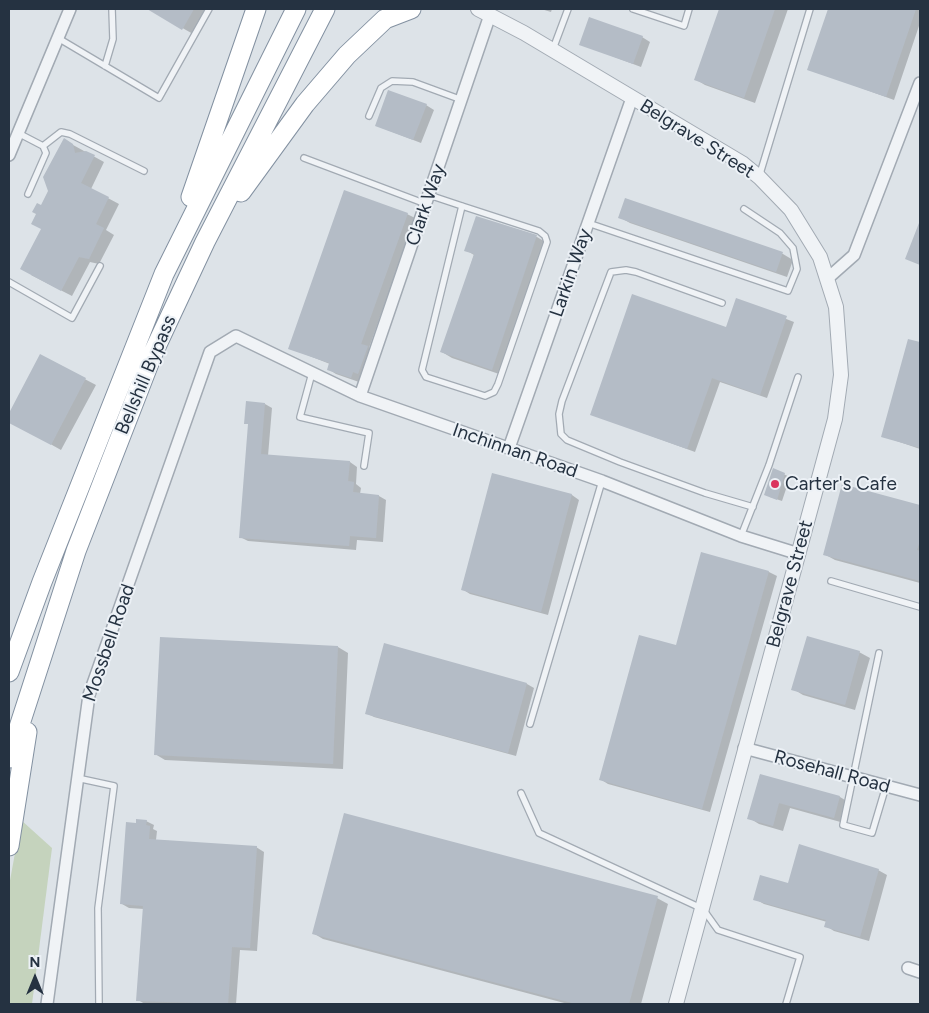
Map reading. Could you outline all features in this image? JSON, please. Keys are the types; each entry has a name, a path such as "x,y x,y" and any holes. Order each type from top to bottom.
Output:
{"highway":[{"path":"164,274 256,9"},
{"name":"Bellshill Bypass","path":"9,672 42,582 164,274 296,9"},
{"name":"Bellshill Bypass","path":"9,758 76,551 153,353 205,242 325,9"},
{"path":"205,242 305,104 347,55 384,19 411,9"},
{"path":"9,846 37,669"}],"street":[{"path":"9,154 70,9"},
{"name":"Belgrave Street","path":"484,12 742,163 759,177 791,210 820,256 836,307 841,375 835,419 744,748 703,909 676,1004"},
{"name":"Clark Way","path":"360,396 462,100 484,12"},
{"path":"828,278 854,255 920,83"},
{"name":"Larkin Way","path":"509,448 632,98"},
{"name":"Inchinnan Road","path":"236,336 360,396 602,482 740,536 799,554"},
{"name":"Mossbell Road","path":"47,1004 89,695 210,352 236,336"},
{"name":"Rosehall Road","path":"744,748 920,795"},
{"path":"908,968 920,972"}],"lane":[{"path":"105,66 113,39 112,9"},
{"path":"58,38 159,98 209,9"},
{"path":"552,51 568,9"},
{"path":"633,9 684,26 689,9"},
{"path":"759,177 810,9"},
{"path":"369,116 382,88 392,81 413,82 462,100"},
{"path":"43,146 60,132 70,134 144,171"},
{"path":"18,133 43,146"},
{"path":"28,194 45,157 43,146"},
{"path":"304,158 428,200 462,206 538,231 545,236 547,242 498,384 494,392 484,396 426,377 422,370 462,206"},
{"path":"588,223 788,291 797,268 793,248 780,233 744,209"},
{"path":"9,282 72,318 100,266"},
{"path":"722,303 636,272 626,270 611,272 562,401 559,414 561,434 567,440 620,462 704,493 753,507"},
{"path":"312,372 300,417 368,433 364,466"},
{"path":"740,536 753,507 798,377"},
{"path":"530,724 602,482"},
{"path":"831,581 920,607"},
{"path":"879,653 843,825 872,833 886,786"},
{"path":"77,778 114,786 98,908 99,1004"},
{"path":"521,793 539,833 703,909 718,930 800,957 786,1004"}],"green space":[{"path":"21,820 52,848 32,1004 9,1004 9,886"}],"building":[{"path":"147,9 194,9 182,30"},
{"path":"719,9 775,9 744,98 694,80"},
{"path":"828,9 916,9 886,97 807,70"},
{"path":"589,17 643,36 633,64 579,45"},
{"path":"388,90 427,104 413,140 375,126"},
{"path":"64,138 73,144 75,153 86,151 95,155 81,183 109,197 96,224 104,228 89,259 79,257 61,291 20,269 41,229 31,224 36,214 32,212 37,203 41,205 48,191 43,177"},
{"path":"344,190 408,213 361,344 368,346 358,374 353,372 351,378 327,370 329,363 288,349"},
{"path":"625,198 783,252 776,272 618,218"},
{"path":"476,216 537,235 492,370 440,352 474,254 464,251"},
{"path":"920,223 920,265 905,259"},
{"path":"632,294 726,327 736,298 787,316 760,395 712,378 687,449 590,415"},
{"path":"908,339 920,342 920,448 881,437"},
{"path":"40,354 86,378 51,445 9,423 9,413"},
{"path":"246,401 265,403 261,454 350,461 348,481 354,482 353,492 379,495 376,538 350,536 349,546 239,538 248,424 244,424"},
{"name":"Carter's Cafe","path":"773,468 785,473 777,500 764,495"},
{"path":"492,473 572,494 541,612 461,590"},
{"path":"842,484 920,505 920,540 917,550 920,551 920,581 823,555"},
{"path":"701,552 769,571 702,809 599,780 639,635 676,645"},
{"path":"807,636 860,651 845,705 791,690"},
{"path":"160,637 338,646 333,764 154,755"},
{"path":"384,643 527,683 508,753 365,714"},
{"path":"760,774 840,796 834,818 779,803 773,826 747,819"},
{"path":"344,813 658,896 629,1004 576,1004 312,934"},
{"path":"136,819 147,820 146,825 150,826 149,839 257,846 250,948 232,947 228,1004 136,1001 143,906 120,904 126,822 136,823"},
{"path":"799,844 879,869 860,937 824,927 826,920 753,900 760,875 788,883"}],"place":[{"name":"Carter's Cafe","path":"775,484"}]}
